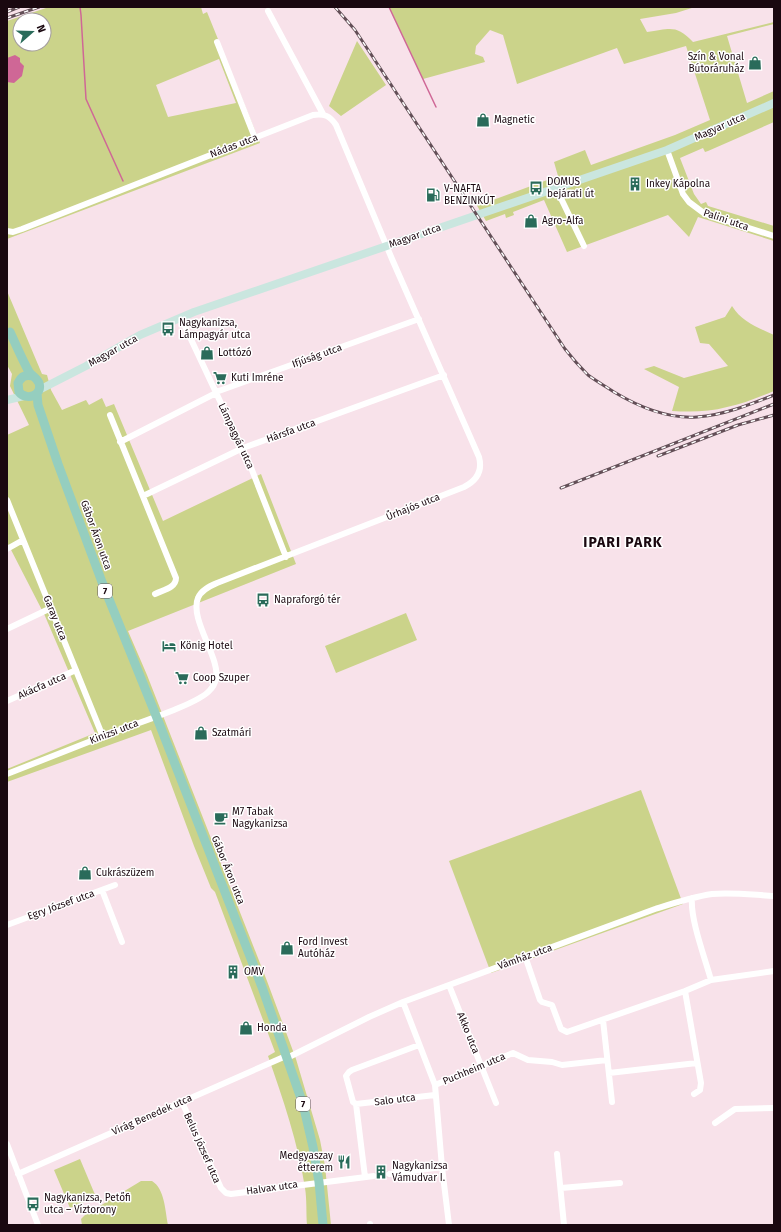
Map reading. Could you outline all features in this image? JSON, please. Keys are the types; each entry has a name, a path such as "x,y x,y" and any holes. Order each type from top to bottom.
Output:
{"main road":[{"name":"Magyar utca","path":"38,392 140,335 203,308 667,150 774,102"},
{"name":"7","path":"8,328 33,377 39,383 38,392"},
{"name":"7","path":"8,328 21,368 19,392 25,397"},
{"path":"7,396 27,375 33,377"},
{"name":"Magyar utca","path":"33,377 42,379 60,379"},
{"path":"7,400 32,397 38,392"},
{"name":"Gábor Áron utca","path":"38,392 38,405 58,464 102,582 262,987 287,1057 303,1104 313,1147 319,1182 323,1225"},
{"name":"Gábor Áron utca","path":"25,397 33,407 58,464"}],"street":[{"path":"268,11 323,114 330,117 336,125 386,246"},
{"path":"216,42 255,138"},
{"name":"Nádas utca","path":"7,231 13,232 22,230 314,115 323,114"},
{"name":"Palini utca","path":"667,150 683,194 696,208 711,216 774,236"},
{"path":"556,188 584,246"},
{"name":"Űrhajós utca","path":"215,682 217,678 215,665 197,610 198,598 207,588 469,485 479,474 480,461 444,375 386,246"},
{"name":"Lámpagyár utca","path":"180,318 243,448 286,557"},
{"name":"Ifjúság utca","path":"120,442 216,393 419,319"},
{"name":"Hársfa utca","path":"142,496 243,448 444,375"},
{"path":"110,415 176,578 173,586 155,594"},
{"name":"Garay utca","path":"7,500 103,737"},
{"path":"7,549 23,540"},
{"path":"7,629 51,608"},
{"name":"Akácfa utca","path":"7,701 76,670"},
{"name":"Kinizsi utca","path":"7,774 202,697 209,691 215,682"},
{"name":"Egry József utca","path":"7,925 115,885"},
{"path":"102,890 122,942"},
{"name":"Vámház utca","path":"287,1057 403,1002 655,909 692,898 724,894 774,896"},
{"path":"692,898 691,906 711,980"},
{"path":"525,956 540,1000 552,1005 562,1030 569,1032 685,991 711,980 774,971"},
{"name":"Akko utca","path":"449,985 496,1103"},
{"path":"685,991 701,1086 698,1092 694,1094"},
{"path":"403,1002 435,1085 449,1225"},
{"path":"603,1020 612,1102"},
{"path":"365,1177 356,1104 353,1102 346,1076 349,1072 419,1045"},
{"name":"Puchheim utca","path":"435,1085 514,1053 528,1060 552,1062 562,1065 607,1060"},
{"name":"Virág Benedek utca","path":"18,1174 287,1057"},
{"path":"609,1073 697,1062"},
{"name":"Salo utca","path":"356,1104 435,1095"},
{"name":"Belus József utca","path":"182,1102 221,1188 226,1193"},
{"path":"715,1123 736,1109 774,1108"},
{"path":"7,1144 38,1225"},
{"path":"557,1154 564,1225"},
{"path":"388,1174 442,1167"},
{"name":"Halvax utca","path":"226,1193 231,1194 374,1176"},
{"path":"561,1188 620,1183"}],"green space":[{"path":"49,7 201,7 203,14 207,12 260,143 7,239 7,21 12,19 12,52 52,52 52,12 34,12","holes":["219,59 236,103 168,117 156,85"]},
{"path":"389,7 695,7 676,13 640,19 647,32 667,29 677,30 682,32 693,42 774,22 774,24 727,36 747,103 774,91 774,122 708,151 705,152 703,148 680,158 694,194 701,204 706,202 708,206 774,226 774,241 698,217 689,237 668,215 567,252 544,200 513,212 514,215 506,218 505,214 486,221 472,197 482,204 558,176 554,162 585,150 591,165 675,135 710,120 686,46 624,64 617,48 517,84 503,35 490,30 476,46 475,54 483,57 485,62 423,79"},
{"path":"357,41 386,85 341,116 329,106"},
{"path":"7,291 42,374 47,375 51,390 62,410 86,400 89,405 102,398 106,407 114,404 163,521 261,474 296,564 128,631 147,675 296,1059 320,1140 325,1166 331,1225 307,1225 306,1193 302,1171 294,1138 268,1056 275,1052 215,892 211,888 194,846 151,730 7,782 7,769 95,733 45,616 7,542 7,435 29,425 10,386 12,374 7,365"},
{"path":"732,306 745,320 774,335 774,391 733,406 720,409 686,412 672,411 679,387 644,369 654,366 684,378 728,366 709,344 700,343 695,327 725,317"},
{"path":"406,613 417,640 336,673 325,646"},
{"path":"641,790 683,904 491,973 449,861"},
{"path":"80,1159 96,1197 70,1208 54,1170"},
{"path":"141,1181 152,1181 160,1189 164,1201 168,1225 82,1225 81,1219 85,1215"}],"shaded area":[{"path":"15,55 20,58 20,62 24,66 22,76 14,83 7,82 7,58"}],"waterway":[{"path":"80,7 86,99 123,181"},
{"path":"389,7 436,107"}],"tunnel":[{"path":"374,1176 389,1174"}],"railway":[{"path":"7,12 19,7"},
{"path":"7,18 39,7"},
{"path":"335,7 355,30 565,349 588,375 633,403 654,411 675,416 697,417 727,412 774,395"},
{"path":"561,488 774,404"},
{"path":"658,456 738,425 774,415"}],"place":[{"name":"Szín & Vonal Bútoráruház","path":"755,63"},
{"name":"Magnetic","path":"483,120"},
{"name":"Inkey Kápolna","path":"635,184"},
{"name":"DOMUS bejárati út","path":"536,188"},
{"name":"V-NAFTA BENZINKÚT","path":"433,195"},
{"name":"Agro-Alfa","path":"531,221"},
{"name":"Nagykanizsa, Lámpagyár utca","path":"168,329"},
{"name":"Lottózó","path":"207,353"},
{"name":"Kuti Imréne","path":"220,378"},
{"name":"Napraforgó tér","path":"263,600"},
{"name":"König Hotel","path":"169,646"},
{"name":"Coop Szuper","path":"182,678"},
{"name":"Szatmári","path":"201,733"},
{"name":"M7 Tabak Nagykanizsa","path":"221,818"},
{"name":"Cukrászüzem","path":"85,873"},
{"name":"Ford Invest Autóház","path":"287,948"},
{"name":"OMV","path":"233,972"},
{"name":"Honda","path":"246,1028"},
{"name":"Medgyaszay étterem","path":"344,1162"},
{"name":"Nagykanizsa Vámudvar I.","path":"381,1172"},
{"name":"Nagykanizsa, Petőfi utca – Víztorony","path":"33,1204"}],"district":[{"name":"IPARI PARK","path":"623,542"}]}
